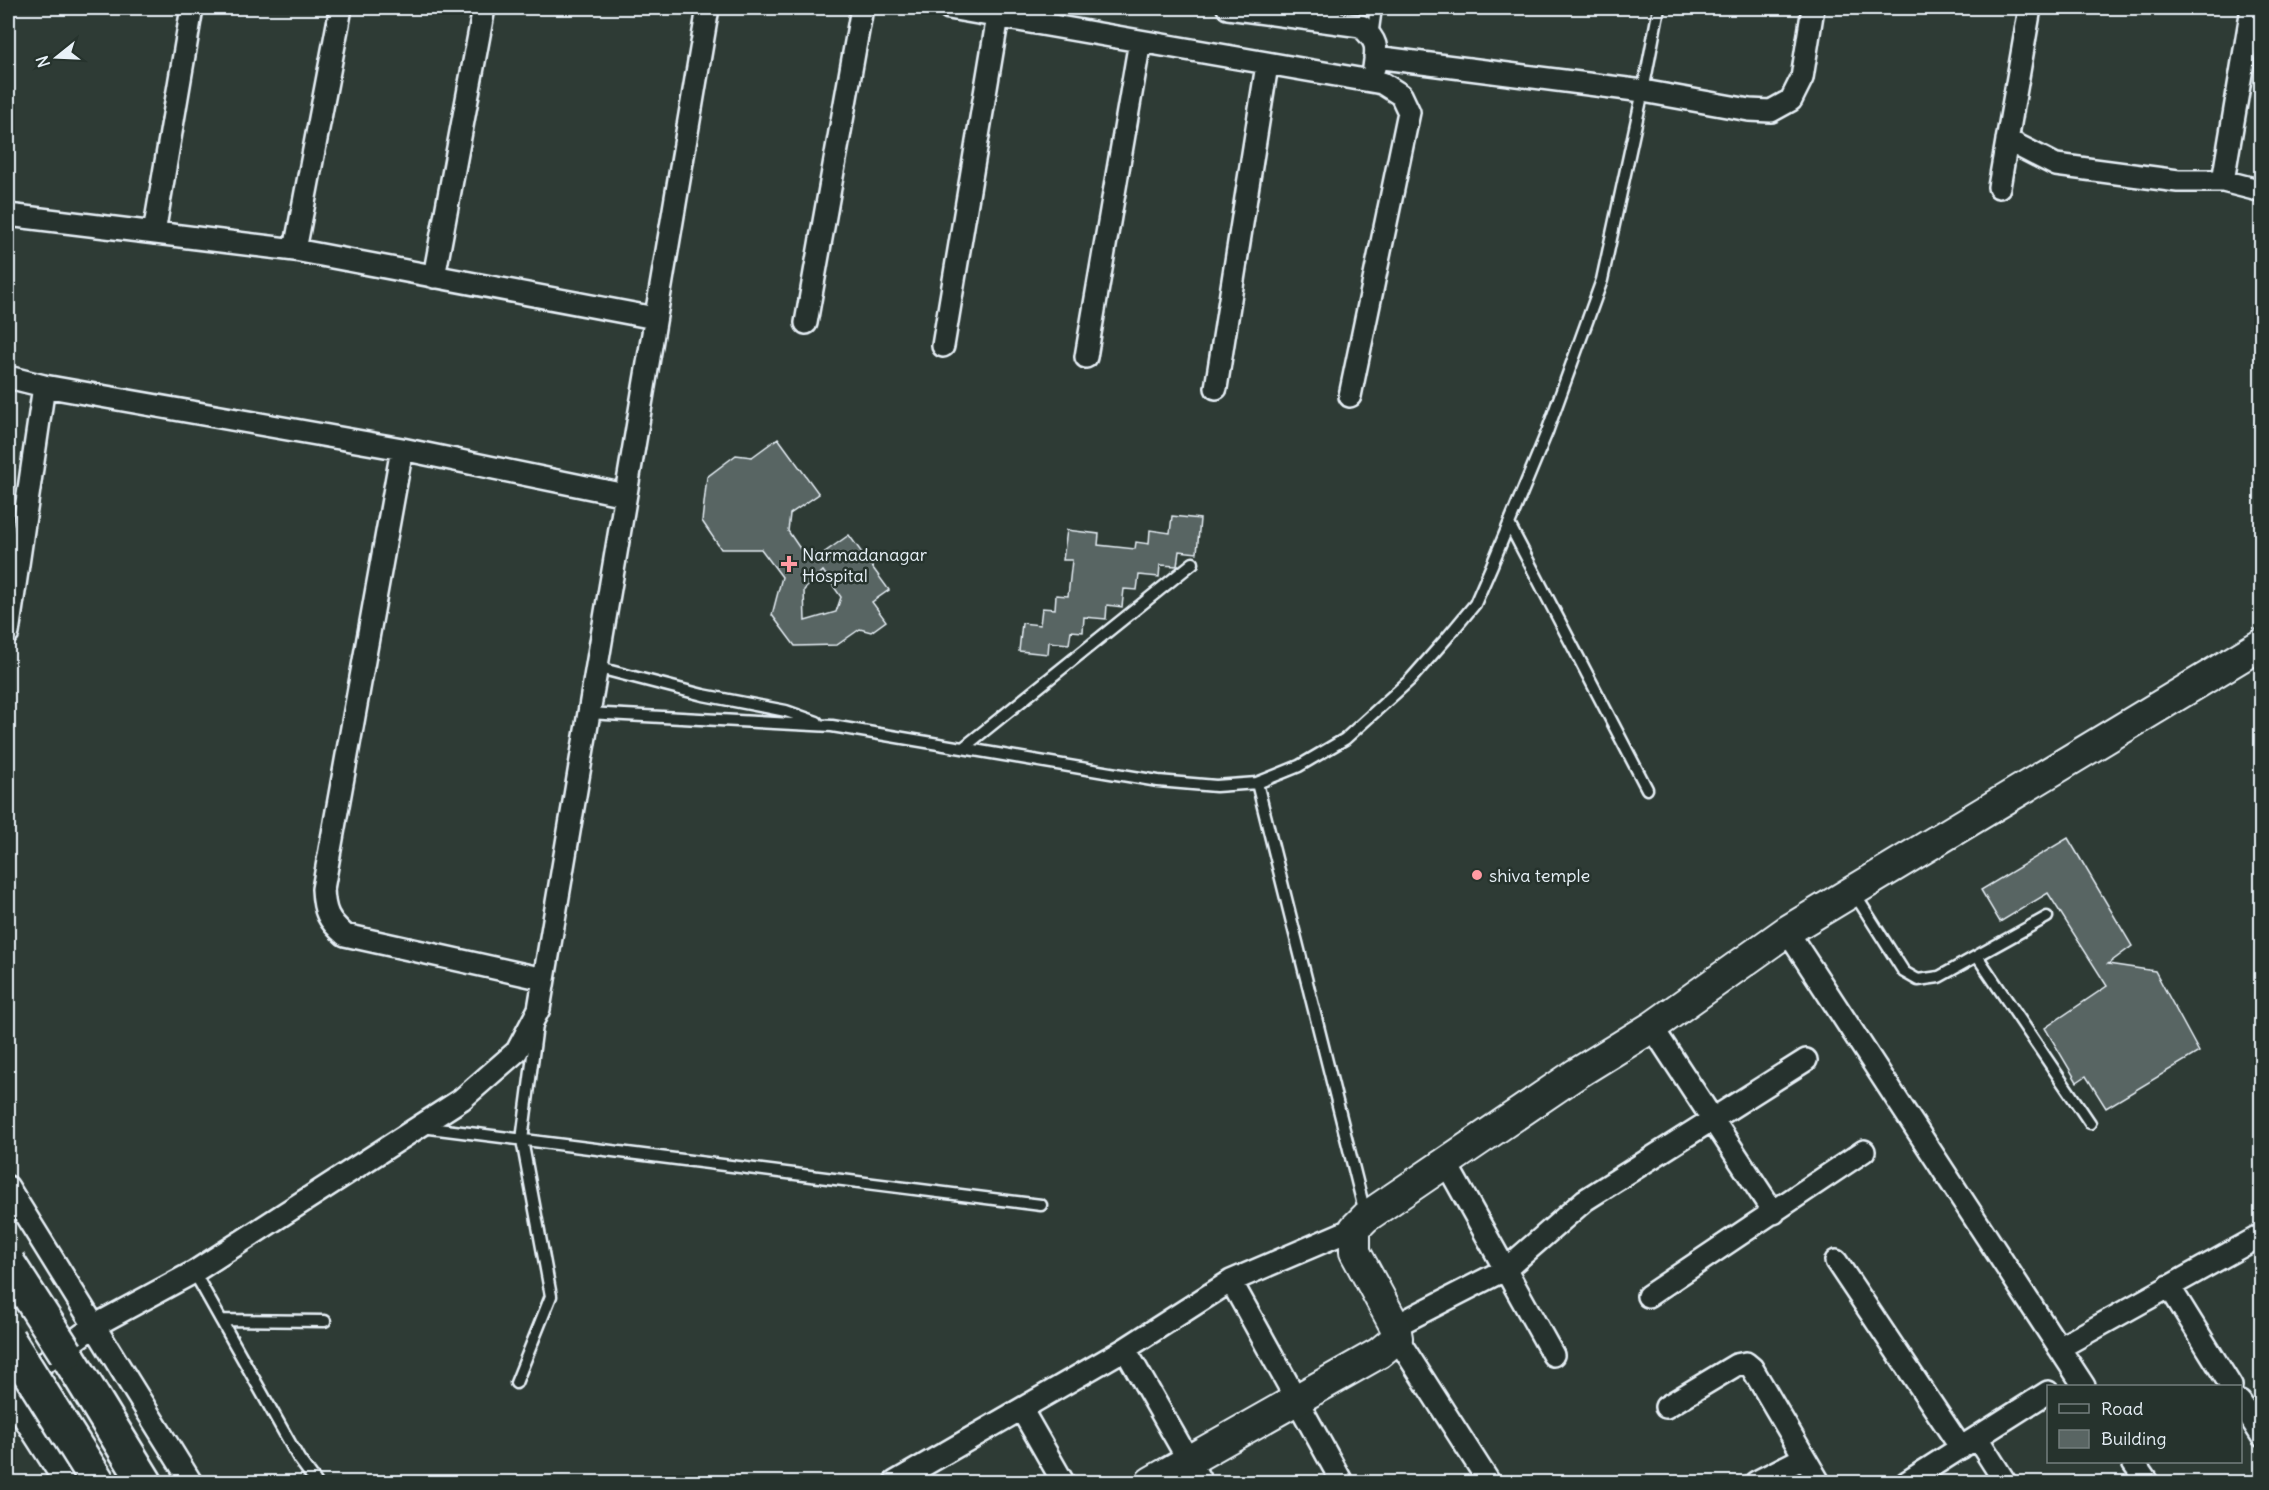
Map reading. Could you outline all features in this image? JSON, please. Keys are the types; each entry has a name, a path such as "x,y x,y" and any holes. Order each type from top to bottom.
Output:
{"main road":[{"path":"1151,1482 1195,1472 1296,1399 1379,1353 1396,1332 1355,1252 1360,1222 1576,1074 1652,1027 1787,931 2262,644"},
{"path":"8,1263 145,1482"},
{"path":"8,1339 99,1482"}],"street":[{"path":"154,233 192,8"},
{"path":"295,250 341,8"},
{"path":"434,277 484,8"},
{"path":"65,1482 8,1391 94,1326 194,1272 462,1099 517,1051 539,1009 587,713 708,8"},
{"path":"806,323 862,8"},
{"path":"949,8 1382,83 1401,94 1409,112 1350,396"},
{"path":"1228,8 1284,11 1361,26 1374,47 1372,82"},
{"path":"1374,47 1749,110 1771,111 1791,100 1802,78 1813,8"},
{"path":"1999,187 2030,8"},
{"path":"2223,181 2246,9"},
{"path":"943,346 998,16"},
{"path":"1086,357 1140,41"},
{"path":"1215,388 1268,65"},
{"path":"2007,140 2056,165 2178,182 2223,181 2262,191"},
{"path":"8,215 295,250 655,318"},
{"path":"8,377 44,386 402,449 625,495"},
{"path":"8,633 44,386"},
{"path":"402,449 323,889 324,909 333,924 345,935 544,979"},
{"path":"1787,931 2080,1380 2061,1385"},
{"path":"1652,1027 1774,1213"},
{"path":"1489,1482 1396,1332 1506,1269 1585,1200 1806,1060"},
{"path":"1648,1296 1864,1151"},
{"path":"1446,1162 1553,1355"},
{"path":"8,1187 191,1482"},
{"path":"895,1482 1125,1349 1231,1281 1360,1222"},
{"path":"2059,1348 2262,1235"},
{"path":"1836,1262 1969,1443 2005,1482"},
{"path":"1231,1281 1342,1482"},
{"path":"2169,1286 2230,1385"},
{"path":"1125,1349 1195,1472"},
{"path":"1666,1407 1736,1365 1746,1363 1752,1368 1819,1482"},
{"path":"1907,1482 2047,1393"},
{"path":"2242,1404 2262,1436"},
{"path":"1027,1419 1063,1482"},
{"path":"1756,1482 1803,1458"},
{"path":"2134,1463 2147,1482"}],"lane":[{"path":"1374,47 1376,8"},
{"path":"587,713 831,726 1158,781 1216,786 1257,783 1299,766 1345,739 1410,680 1475,604 1546,432 1602,280 1659,8"},
{"path":"1509,524 1647,789"},
{"path":"963,748 1193,562"},
{"path":"595,668 703,695 786,711 831,726"},
{"path":"1257,783 1360,1222"},
{"path":"1853,891 1904,972 1918,980 1939,977 2047,917"},
{"path":"1977,956 2090,1123"},
{"path":"516,1383 551,1296 522,1140 539,1009"},
{"path":"418,1127 1041,1205"},
{"path":"194,1272 299,1459 316,1482"},
{"path":"221,1320 325,1321"}],"building":[{"path":"778,438 819,494 790,514 788,531 803,553 822,554 849,535 889,590 872,602 886,621 871,632 860,629 837,645 795,646 772,615 782,577 761,549 721,549 702,521 707,477 736,455 752,457","holes":["823,571 841,597 836,612 805,621 804,590"]},
{"path":"1172,516 1200,519 1197,553 1179,551 1177,566 1160,565 1159,577 1139,575 1137,590 1124,589 1122,607 1107,605 1106,619 1084,617 1083,632 1071,631 1069,644 1049,642 1048,654 1019,651 1022,623 1040,625 1042,608 1055,609 1056,595 1068,596 1072,560 1063,560 1067,530 1099,534 1098,545 1135,549 1136,542 1149,544 1150,530 1170,533"},
{"path":"2068,838 2132,946 2108,964 2155,971 2199,1052 2106,1108 2086,1076 2077,1082 2045,1028 2107,986 2048,893 2000,922 1981,890"}],"place":[{"name":"Narmadanagar Hospital","path":"789,564"},
{"name":"shiva temple","path":"1477,875"}]}
